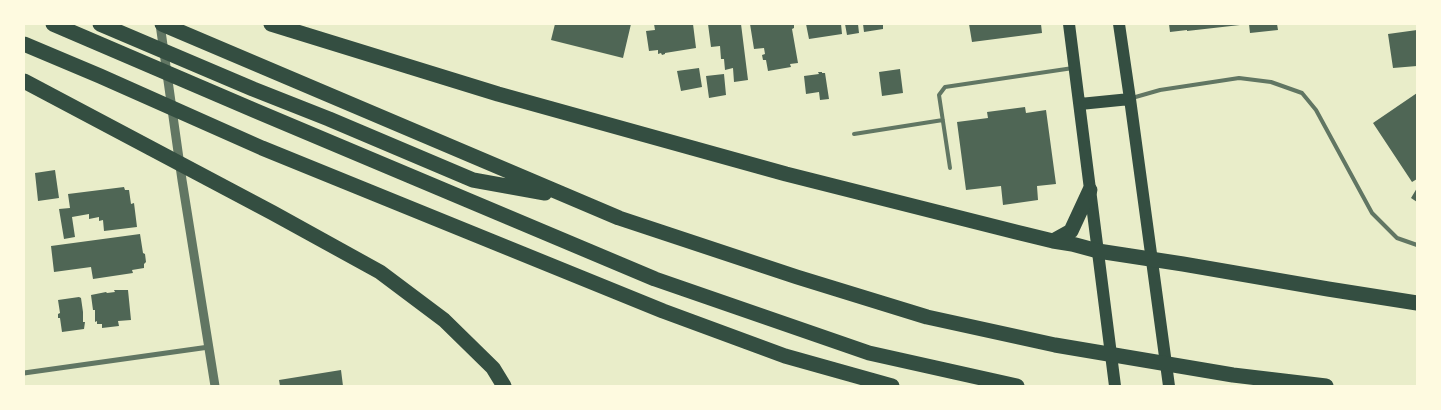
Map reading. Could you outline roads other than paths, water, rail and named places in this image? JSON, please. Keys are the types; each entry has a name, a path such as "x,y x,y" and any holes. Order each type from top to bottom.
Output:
{"highway":[{"path":"53,24 655,278 869,352 1017,386"},
{"path":"100,24 473,180 571,198"},
{"path":"161,24 619,218 797,277 927,317 1055,345 1233,375 1326,386"},
{"path":"271,24 498,94 759,167 1053,241 1098,251 1417,302"},
{"path":"24,44 262,148 663,311 785,356 892,386"},
{"path":"24,81 380,272 437,314 493,368 504,386"},
{"path":"1053,241 1071,232 1090,190"}],"main road":[{"path":"1069,24 1115,386"},
{"path":"1118,24 1169,386"},
{"path":"1080,104 1130,99"}],"street":[{"path":"161,24 182,180 215,386"},
{"path":"24,373 209,347"}],"lane":[{"path":"950,168 940,95 945,87 1075,68"},
{"path":"1130,99 1160,90 1239,78 1271,82 1302,93 1316,110 1372,213 1396,238 1417,245"},
{"path":"854,134 943,120"}]}
